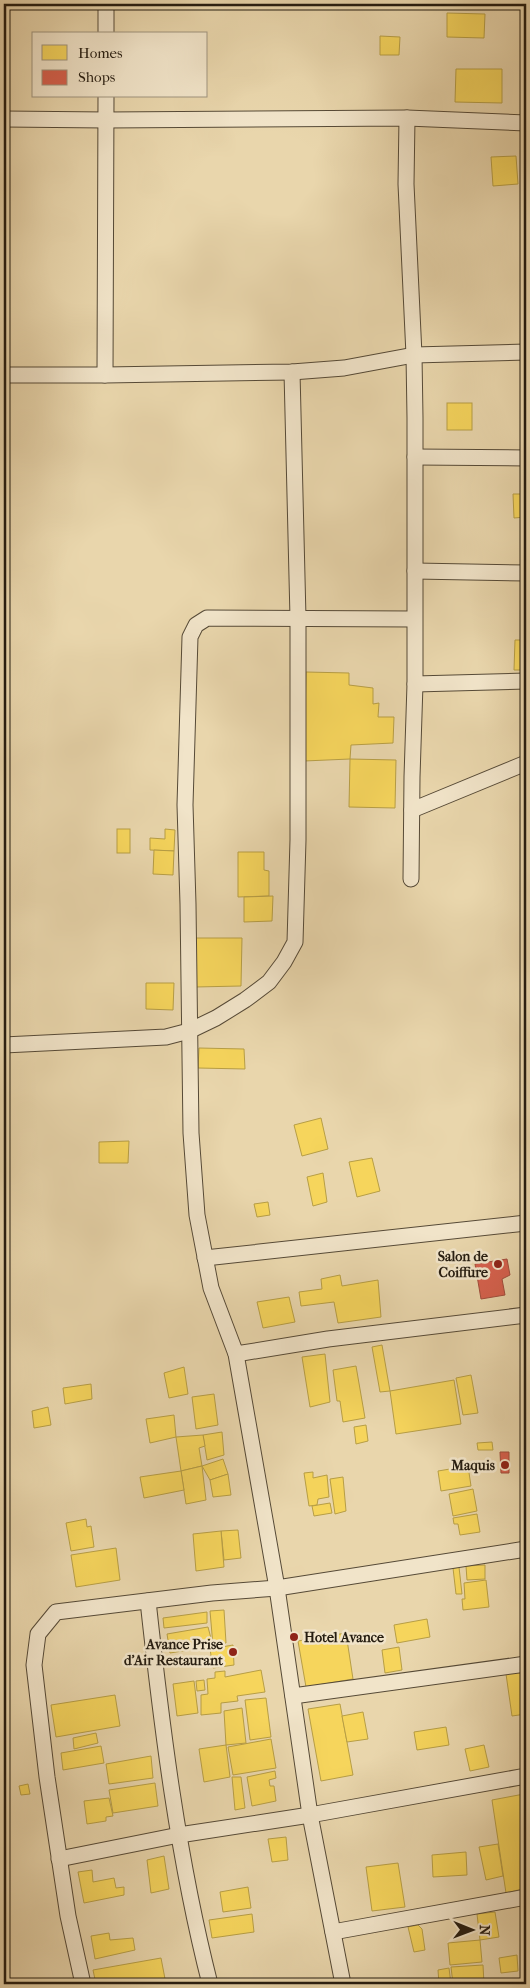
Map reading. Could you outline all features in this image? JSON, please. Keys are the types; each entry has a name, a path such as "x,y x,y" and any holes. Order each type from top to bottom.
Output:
{"street":[{"path":"106,4 106,32"},
{"path":"105,375 106,98"},
{"path":"407,118 406,184 414,355 415,457 415,684 411,879"},
{"path":"4,119 407,118 526,123"},
{"path":"4,375 292,372 344,368 414,355 526,352"},
{"path":"4,1045 166,1037 189,1031 216,1018 269,982 284,962 295,942 298,840 298,618 292,372"},
{"path":"415,457 526,458"},
{"path":"415,571 526,573"},
{"path":"343,1984 310,1815 277,1588 236,1354 210,1288 197,1215 191,1134 185,805 190,638 196,625 207,618 414,619"},
{"path":"415,684 526,681"},
{"path":"412,810 526,763"},
{"path":"205,1258 526,1223"},
{"path":"236,1354 328,1339 526,1315"},
{"path":"83,1984 68,1916 59,1858 34,1665 38,1634 56,1612 212,1593 277,1588 526,1549"},
{"path":"148,1601 156,1676 179,1835 199,1943 210,1984"},
{"path":"293,1696 526,1664"},
{"path":"59,1858 179,1835 310,1815 526,1776"},
{"path":"333,1932 526,1897"}],"building: Homes":[{"path":"447,13 485,14 484,38 447,37"},
{"path":"380,36 400,37 399,55 380,55"},
{"path":"456,69 502,69 502,103 455,102"},
{"path":"516,156 518,184 493,186 491,157"},
{"path":"447,403 472,403 472,430 447,430"},
{"path":"513,494 526,494 526,517 514,518"},
{"path":"524,518 526,518 526,545 523,544"},
{"path":"515,640 526,640 526,670 514,670"},
{"path":"306,672 349,673 349,685 373,688 373,704 379,703 378,717 394,717 393,743 351,745 350,759 304,761"},
{"path":"350,759 396,760 395,808 349,807"},
{"path":"117,829 130,829 130,853 117,853"},
{"path":"165,829 175,830 174,851 150,850 150,838 165,839"},
{"path":"154,850 174,851 173,875 153,874"},
{"path":"238,852 264,852 264,870 269,871 269,896 238,897"},
{"path":"273,896 272,921 244,922 244,897"},
{"path":"195,938 242,938 241,986 195,987"},
{"path":"146,983 174,983 173,1010 146,1009"},
{"path":"199,1048 244,1049 245,1069 198,1068"},
{"path":"321,1118 328,1149 302,1156 294,1125"},
{"path":"129,1141 128,1163 99,1163 99,1142"},
{"path":"372,1158 380,1191 357,1197 349,1162"},
{"path":"323,1173 327,1202 313,1206 307,1177"},
{"path":"268,1202 270,1215 257,1217 254,1204"},
{"path":"340,1275 342,1286 378,1280 381,1317 338,1323 334,1302 301,1306 299,1292 322,1289 321,1279"},
{"path":"289,1297 295,1322 263,1328 257,1302"},
{"path":"382,1345 390,1391 380,1392 372,1347"},
{"path":"325,1354 330,1402 310,1407 302,1357"},
{"path":"356,1366 365,1418 343,1422 340,1401 337,1401 333,1370"},
{"path":"184,1367 188,1394 169,1398 164,1373"},
{"path":"471,1375 478,1413 463,1415 456,1378"},
{"path":"454,1380 461,1424 396,1434 390,1391"},
{"path":"91,1384 92,1399 65,1404 63,1388"},
{"path":"214,1394 218,1425 196,1429 192,1397"},
{"path":"48,1407 51,1425 34,1428 32,1411"},
{"path":"174,1415 176,1437 150,1443 146,1419"},
{"path":"366,1425 368,1441 356,1444 354,1427"},
{"path":"222,1432 224,1455 207,1460 203,1435"},
{"path":"203,1435 205,1446 199,1448 202,1466 181,1471 176,1437"},
{"path":"492,1442 493,1450 478,1450 477,1443"},
{"path":"223,1459 228,1474 210,1480 202,1466"},
{"path":"202,1466 206,1500 186,1504 181,1471"},
{"path":"468,1466 471,1486 441,1491 438,1471"},
{"path":"181,1471 184,1490 144,1498 140,1477"},
{"path":"313,1472 313,1478 327,1475 329,1497 318,1499 317,1505 309,1506 304,1473"},
{"path":"228,1474 231,1495 213,1497 210,1480"},
{"path":"343,1477 346,1511 335,1514 330,1479"},
{"path":"473,1489 477,1511 453,1516 449,1494"},
{"path":"330,1503 332,1513 314,1516 312,1506"},
{"path":"477,1514 480,1532 460,1535 458,1524 454,1524 453,1518"},
{"path":"86,1519 87,1527 91,1526 94,1547 71,1551 66,1523"},
{"path":"238,1530 241,1558 224,1560 221,1531"},
{"path":"221,1531 224,1567 196,1571 193,1534"},
{"path":"116,1548 120,1580 76,1587 71,1555"},
{"path":"485,1565 485,1579 467,1580 466,1566"},
{"path":"459,1567 462,1594 456,1594 453,1568"},
{"path":"486,1580 489,1607 463,1610 462,1599 465,1599 464,1583"},
{"path":"224,1610 226,1643 213,1646 210,1611"},
{"path":"207,1612 207,1623 164,1628 163,1618"},
{"path":"427,1619 430,1637 397,1643 394,1625"},
{"path":"208,1627 213,1646 170,1653 167,1634"},
{"path":"346,1633 353,1679 306,1687 298,1641"},
{"path":"233,1645 234,1665 213,1668 210,1649"},
{"path":"399,1647 402,1670 385,1673 382,1650"},
{"path":"261,1670 265,1692 237,1696 238,1701 221,1703 221,1713 201,1715 201,1695 208,1694 207,1679 215,1678 215,1672 225,1671 225,1677"},
{"path":"526,1671 526,1714 512,1716 506,1674"},
{"path":"204,1680 205,1690 197,1691 196,1681"},
{"path":"194,1681 198,1713 177,1716 173,1684"},
{"path":"115,1695 120,1726 56,1737 51,1705"},
{"path":"266,1698 271,1737 250,1740 245,1700"},
{"path":"340,1704 353,1775 321,1781 308,1709"},
{"path":"242,1708 246,1743 226,1745 224,1711"},
{"path":"363,1712 368,1739 347,1742 342,1716"},
{"path":"446,1727 449,1745 417,1750 414,1732"},
{"path":"96,1733 98,1743 74,1749 73,1738"},
{"path":"271,1739 276,1768 233,1775 228,1747"},
{"path":"226,1745 230,1777 204,1782 199,1749"},
{"path":"484,1745 489,1767 470,1771 465,1749"},
{"path":"101,1746 104,1763 63,1770 61,1753"},
{"path":"151,1756 153,1778 109,1784 106,1764"},
{"path":"275,1771 276,1778 269,1780 270,1786 274,1786 276,1801 252,1806 247,1777"},
{"path":"232,1777 241,1777 245,1808 235,1810"},
{"path":"155,1783 158,1806 113,1813 109,1790"},
{"path":"28,1784 30,1794 21,1795 19,1786"},
{"path":"524,1794 526,1888 506,1893 492,1800"},
{"path":"109,1798 113,1816 106,1817 106,1821 87,1824 84,1801"},
{"path":"286,1837 288,1860 272,1862 268,1839"},
{"path":"498,1844 503,1876 486,1880 479,1847"},
{"path":"466,1852 467,1875 433,1877 432,1855"},
{"path":"164,1856 169,1889 151,1893 147,1860"},
{"path":"398,1863 405,1907 372,1911 366,1867"},
{"path":"92,1870 93,1882 114,1878 116,1888 124,1887 124,1895 84,1903 78,1872"},
{"path":"248,1887 251,1908 223,1912 220,1892"},
{"path":"495,1912 499,1937 480,1940 477,1914"},
{"path":"252,1914 254,1932 212,1938 209,1920"},
{"path":"418,1925 422,1929 425,1950 414,1952 408,1927"},
{"path":"109,1933 110,1940 133,1938 135,1950 95,1959 91,1936"},
{"path":"480,1940 482,1962 450,1965 448,1943"},
{"path":"517,1955 518,1971 501,1973 499,1958"},
{"path":"161,1958 166,1984 96,1984 93,1970"},
{"path":"483,1965 484,1984 453,1984 451,1967"},
{"path":"449,1968 451,1984 439,1984 438,1970"}],"building: Shops":[{"path":"507,1259 510,1275 502,1279 505,1295 481,1299 475,1264"},
{"path":"500,1452 509,1452 509,1473 501,1473"}],"place":[{"name":"Salon de Coiffure","path":"498,1264"},
{"name":"Maquis","path":"505,1465"},
{"name":"Hotel Avance","path":"294,1637"},
{"name":"Avance Prise d'Air Restaurant","path":"233,1652"}]}
